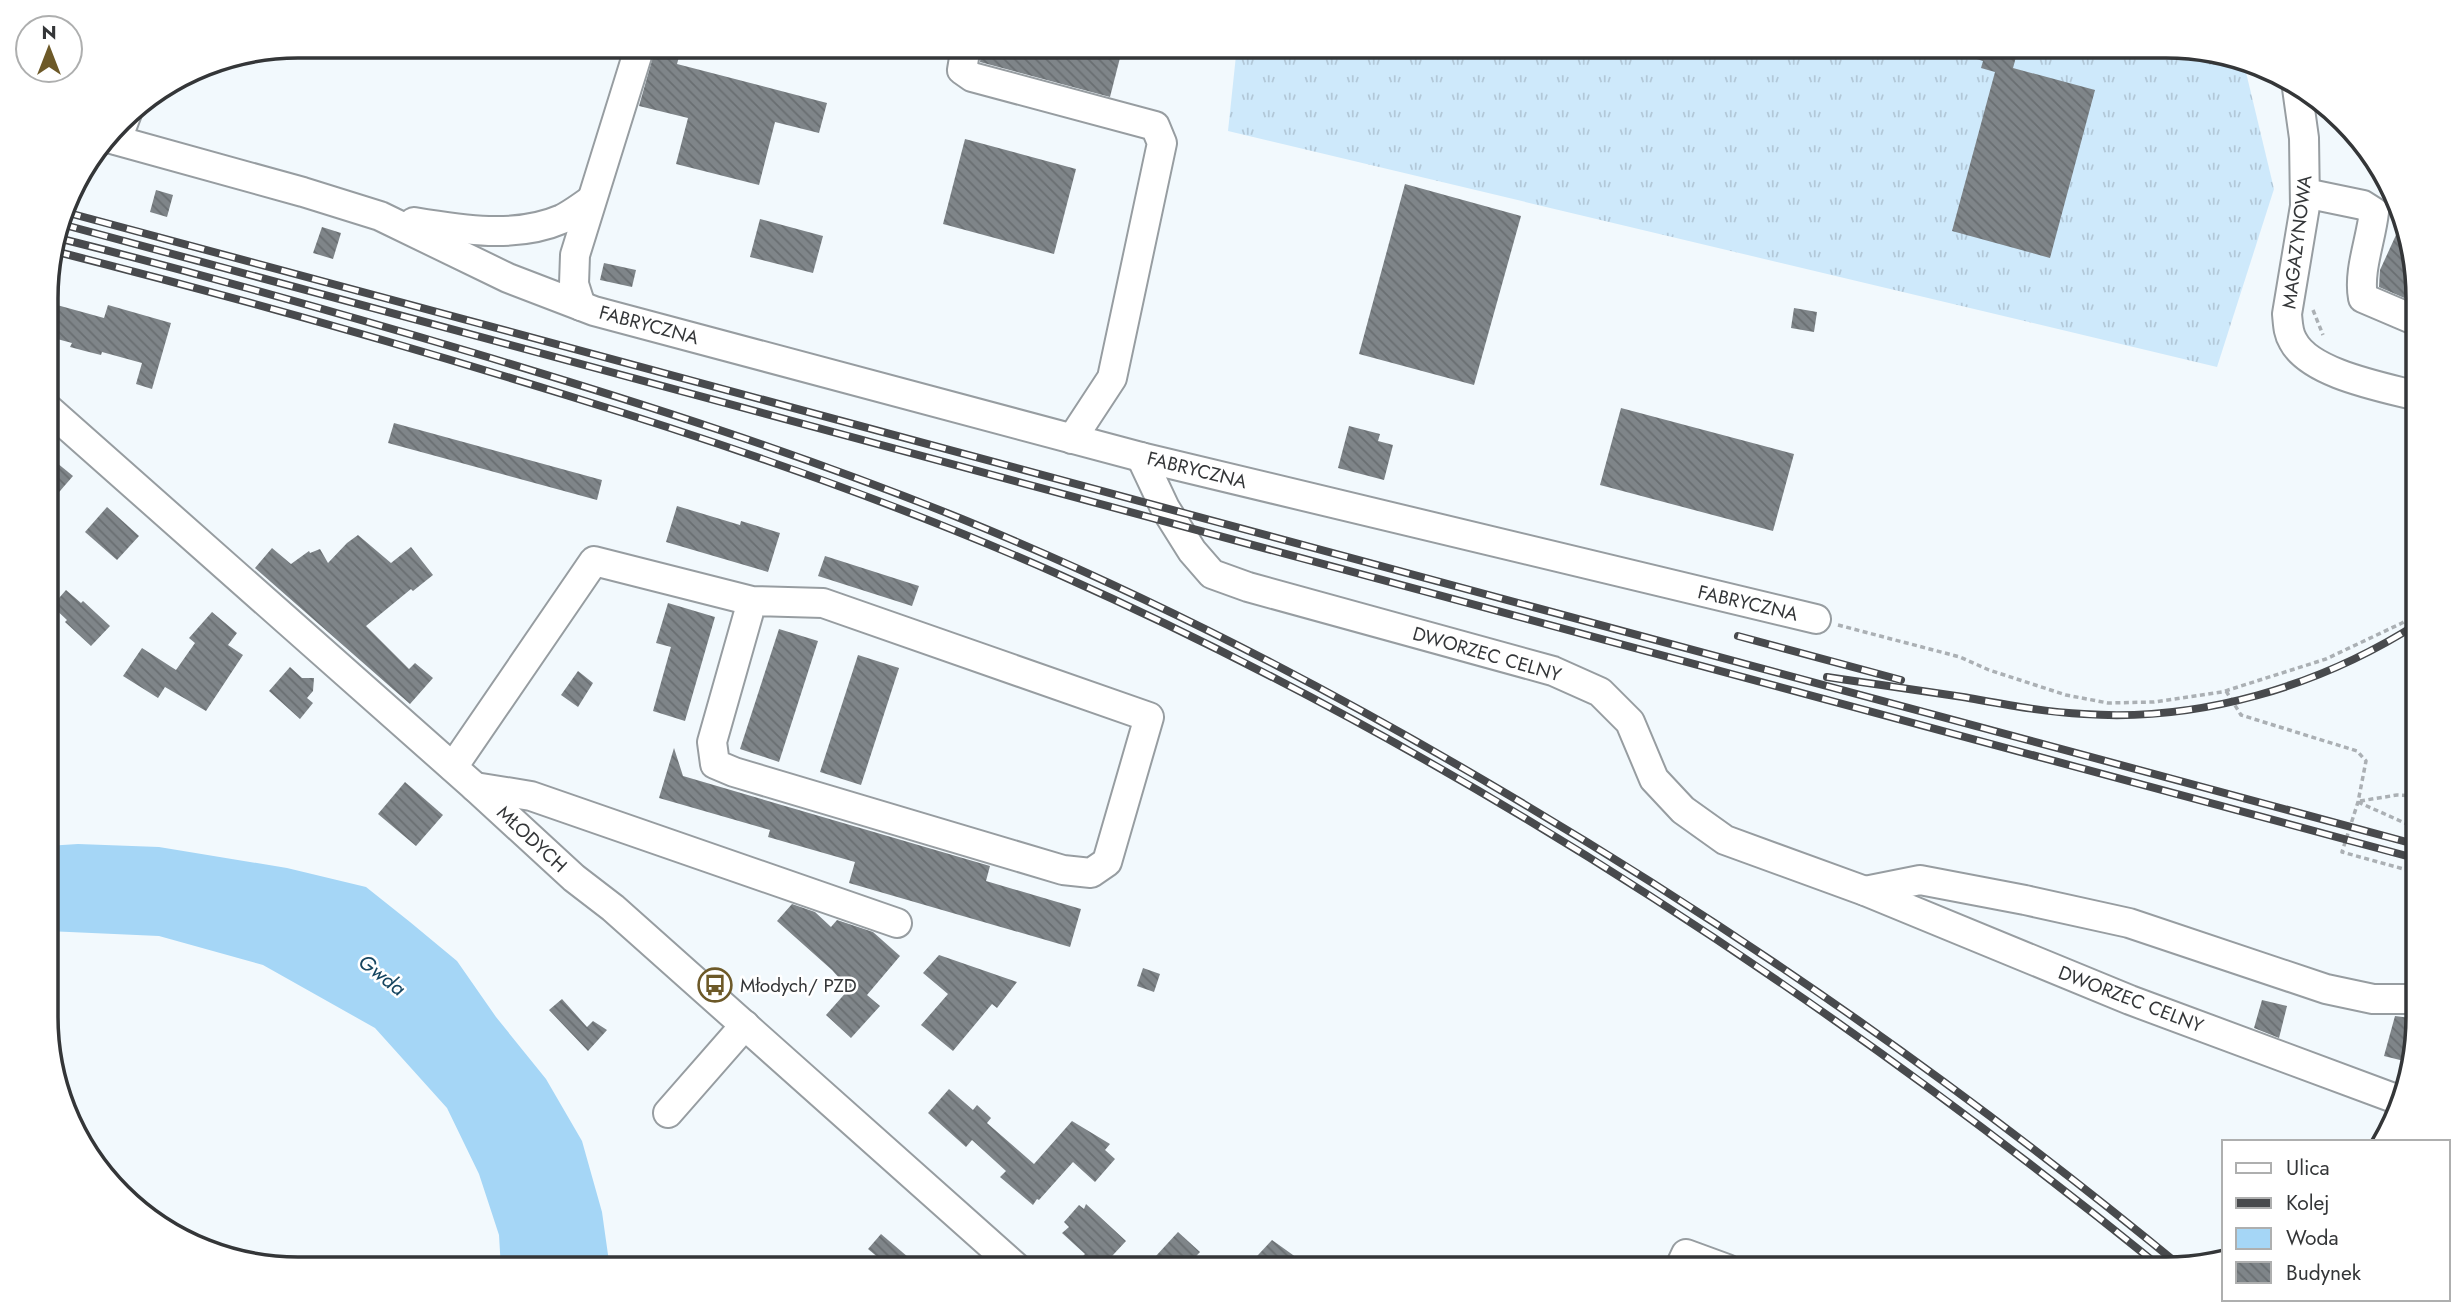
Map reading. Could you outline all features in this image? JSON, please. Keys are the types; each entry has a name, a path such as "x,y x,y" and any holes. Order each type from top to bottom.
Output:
{"street":[{"name":"FABRYCZNA","path":"581,306 574,284 575,255 636,58"},
{"path":"964,58 962,70 972,77 1155,126 1162,143 1112,378 1072,439"},
{"name":"MAGAZYNOWA","path":"2298,97 2304,138 2305,193 2288,307 2289,331 2293,343 2326,368 2406,393"},
{"name":"FABRYCZNA","path":"117,140 380,216 446,228 510,231 528,229 562,219 590,201"},
{"path":"2305,193 2363,205 2374,212 2361,286 2363,299 2406,317"},
{"name":"FABRYCZNA","path":"380,216 508,278 581,306 1141,457 1816,619"},
{"name":"MŁODYCH","path":"58,418 1005,1257"},
{"name":"DWORZEC CELNY","path":"1141,457 1175,525 1192,551 1212,573 1248,587 1553,671 1600,692 1630,722 1654,779 1683,810 1725,840 1865,891 2130,1000 2393,1098"},
{"path":"453,767 594,561 752,601 823,603 1149,717 1107,862 1091,873 1063,870 734,772 715,764 712,742 752,601"},
{"path":"475,787 531,796 897,923"},
{"path":"1865,891 1920,880 2012,897 2129,923 2326,989 2373,999 2406,999"},
{"path":"668,1113 745,1026"}],"path":[{"path":"2312,306 2321,333 2329,341"},
{"path":"1816,619 1960,657 1989,670 2066,695 2108,703 2154,702 2226,691 2326,659 2406,620"},
{"path":"2226,691 2241,715 2357,751 2366,761 2358,802 2342,852 2406,870"},
{"path":"2358,802 2406,795"},
{"path":"2358,802 2406,824"}],"green space":[{"path":"1236,58 2166,58 2213,62 2246,71 2274,189 2217,367 1228,131"}],"water":[{"name":"Gwda","path":"58,845 159,847 287,868 366,887 457,961 496,1017 546,1079 582,1141 602,1212 608,1257 500,1257 499,1235 479,1174 447,1108 375,1028 263,965 159,936 58,931"}],"building":[{"path":"653,58 679,58 677,64 827,103 819,133 775,122 759,185 676,164 688,118 639,106"},
{"path":"980,58 1120,58 1110,97 980,62"},
{"path":"1973,58 2016,58 2013,68 2095,90 2050,258 1952,231 1995,72 1981,68 1983,61"},
{"path":"965,139 1076,169 1054,254 943,224"},
{"path":"1405,184 1521,216 1474,385 1359,354"},
{"path":"156,190 173,195 167,217 150,212"},
{"path":"760,219 823,236 813,273 750,257"},
{"path":"322,227 341,233 333,259 313,253"},
{"path":"2397,233 2404,266 2406,299 2379,287 2380,270"},
{"path":"604,263 636,270 632,287 600,280"},
{"path":"58,305 104,318 108,305 171,323 152,389 136,384 142,363 70,347 72,343 58,339"},
{"path":"1794,308 1817,312 1814,332 1791,328"},
{"path":"1621,408 1794,454 1773,531 1600,485"},
{"path":"394,423 602,480 597,500 388,443"},
{"path":"1349,426 1380,434 1378,441 1393,445 1384,480 1338,468"},
{"path":"58,464 73,476 58,493"},
{"path":"677,506 740,525 741,521 780,533 768,572 666,542"},
{"path":"107,507 139,536 117,560 85,532"},
{"path":"358,535 391,563 411,547 433,575 413,591 411,589 366,626 409,669 415,663 433,678 410,704 255,568 272,548 291,564 309,551 310,553 320,549 328,563"},
{"path":"825,556 919,586 912,606 818,576"},
{"path":"66,590 81,603 83,601 110,626 91,646 65,622 67,620 58,612 58,599"},
{"path":"668,603 715,617 685,721 653,711 671,647 656,643"},
{"path":"212,612 237,633 228,645 243,655 206,711 165,687 158,698 123,676 142,648 176,670 195,643 189,638"},
{"path":"779,629 818,641 779,762 740,749"},
{"path":"858,655 899,668 861,785 820,772"},
{"path":"290,667 302,678 314,678 313,691 307,698 313,703 300,719 269,691"},
{"path":"578,671 593,683 578,707 561,695"},
{"path":"674,748 683,776 990,866 986,881 1081,909 1070,947 849,883 855,862 768,837 770,830 659,798"},
{"path":"405,782 443,815 416,846 378,814"},
{"path":"792,904 815,912 831,927 837,920 873,932 900,956 867,995 880,1006 851,1038 826,1015 849,989 832,970 777,921"},
{"path":"939,955 1017,982 997,1008 992,1004 953,1051 921,1025 948,994 923,973"},
{"path":"1143,968 1160,974 1154,992 1137,986"},
{"path":"562,999 587,1027 593,1021 607,1030 588,1051 549,1010"},
{"path":"2262,1000 2287,1006 2279,1038 2254,1028"},
{"path":"2395,1016 2406,1017 2402,1061 2384,1056"},
{"path":"949,1089 973,1110 977,1105 991,1118 987,1123 1034,1164 1072,1121 1110,1144 1105,1150 1115,1159 1095,1182 1073,1162 1033,1205 1000,1177 1006,1171 972,1140 966,1147 928,1113"},
{"path":"1086,1204 1126,1241 1111,1257 1082,1257 1085,1254 1062,1233 1069,1227 1064,1222 1079,1205 1084,1209"},
{"path":"1178,1232 1200,1252 1195,1257 1155,1257"},
{"path":"881,1234 908,1257 878,1257 868,1249"},
{"path":"1272,1240 1295,1257 1256,1257"}],"railway":[{"path":"73,214 2406,842"},
{"path":"69,226 2406,856"},
{"path":"65,240 370,323 720,430 962,519 1171,612 1240,646 1441,755 1596,847 1770,959 1939,1078 2169,1257"},
{"path":"62,253 441,357 755,456 1000,549 1208,644 1353,720 1495,800 1634,886 1770,976 1904,1070 2148,1257"},
{"path":"1827,677 2053,711 2128,715 2171,712 2215,705 2300,682 2380,646 2406,631"},
{"path":"1738,636 1901,680"}],"place":[{"name":"Młodych/ PZD","path":"715,985"}]}
